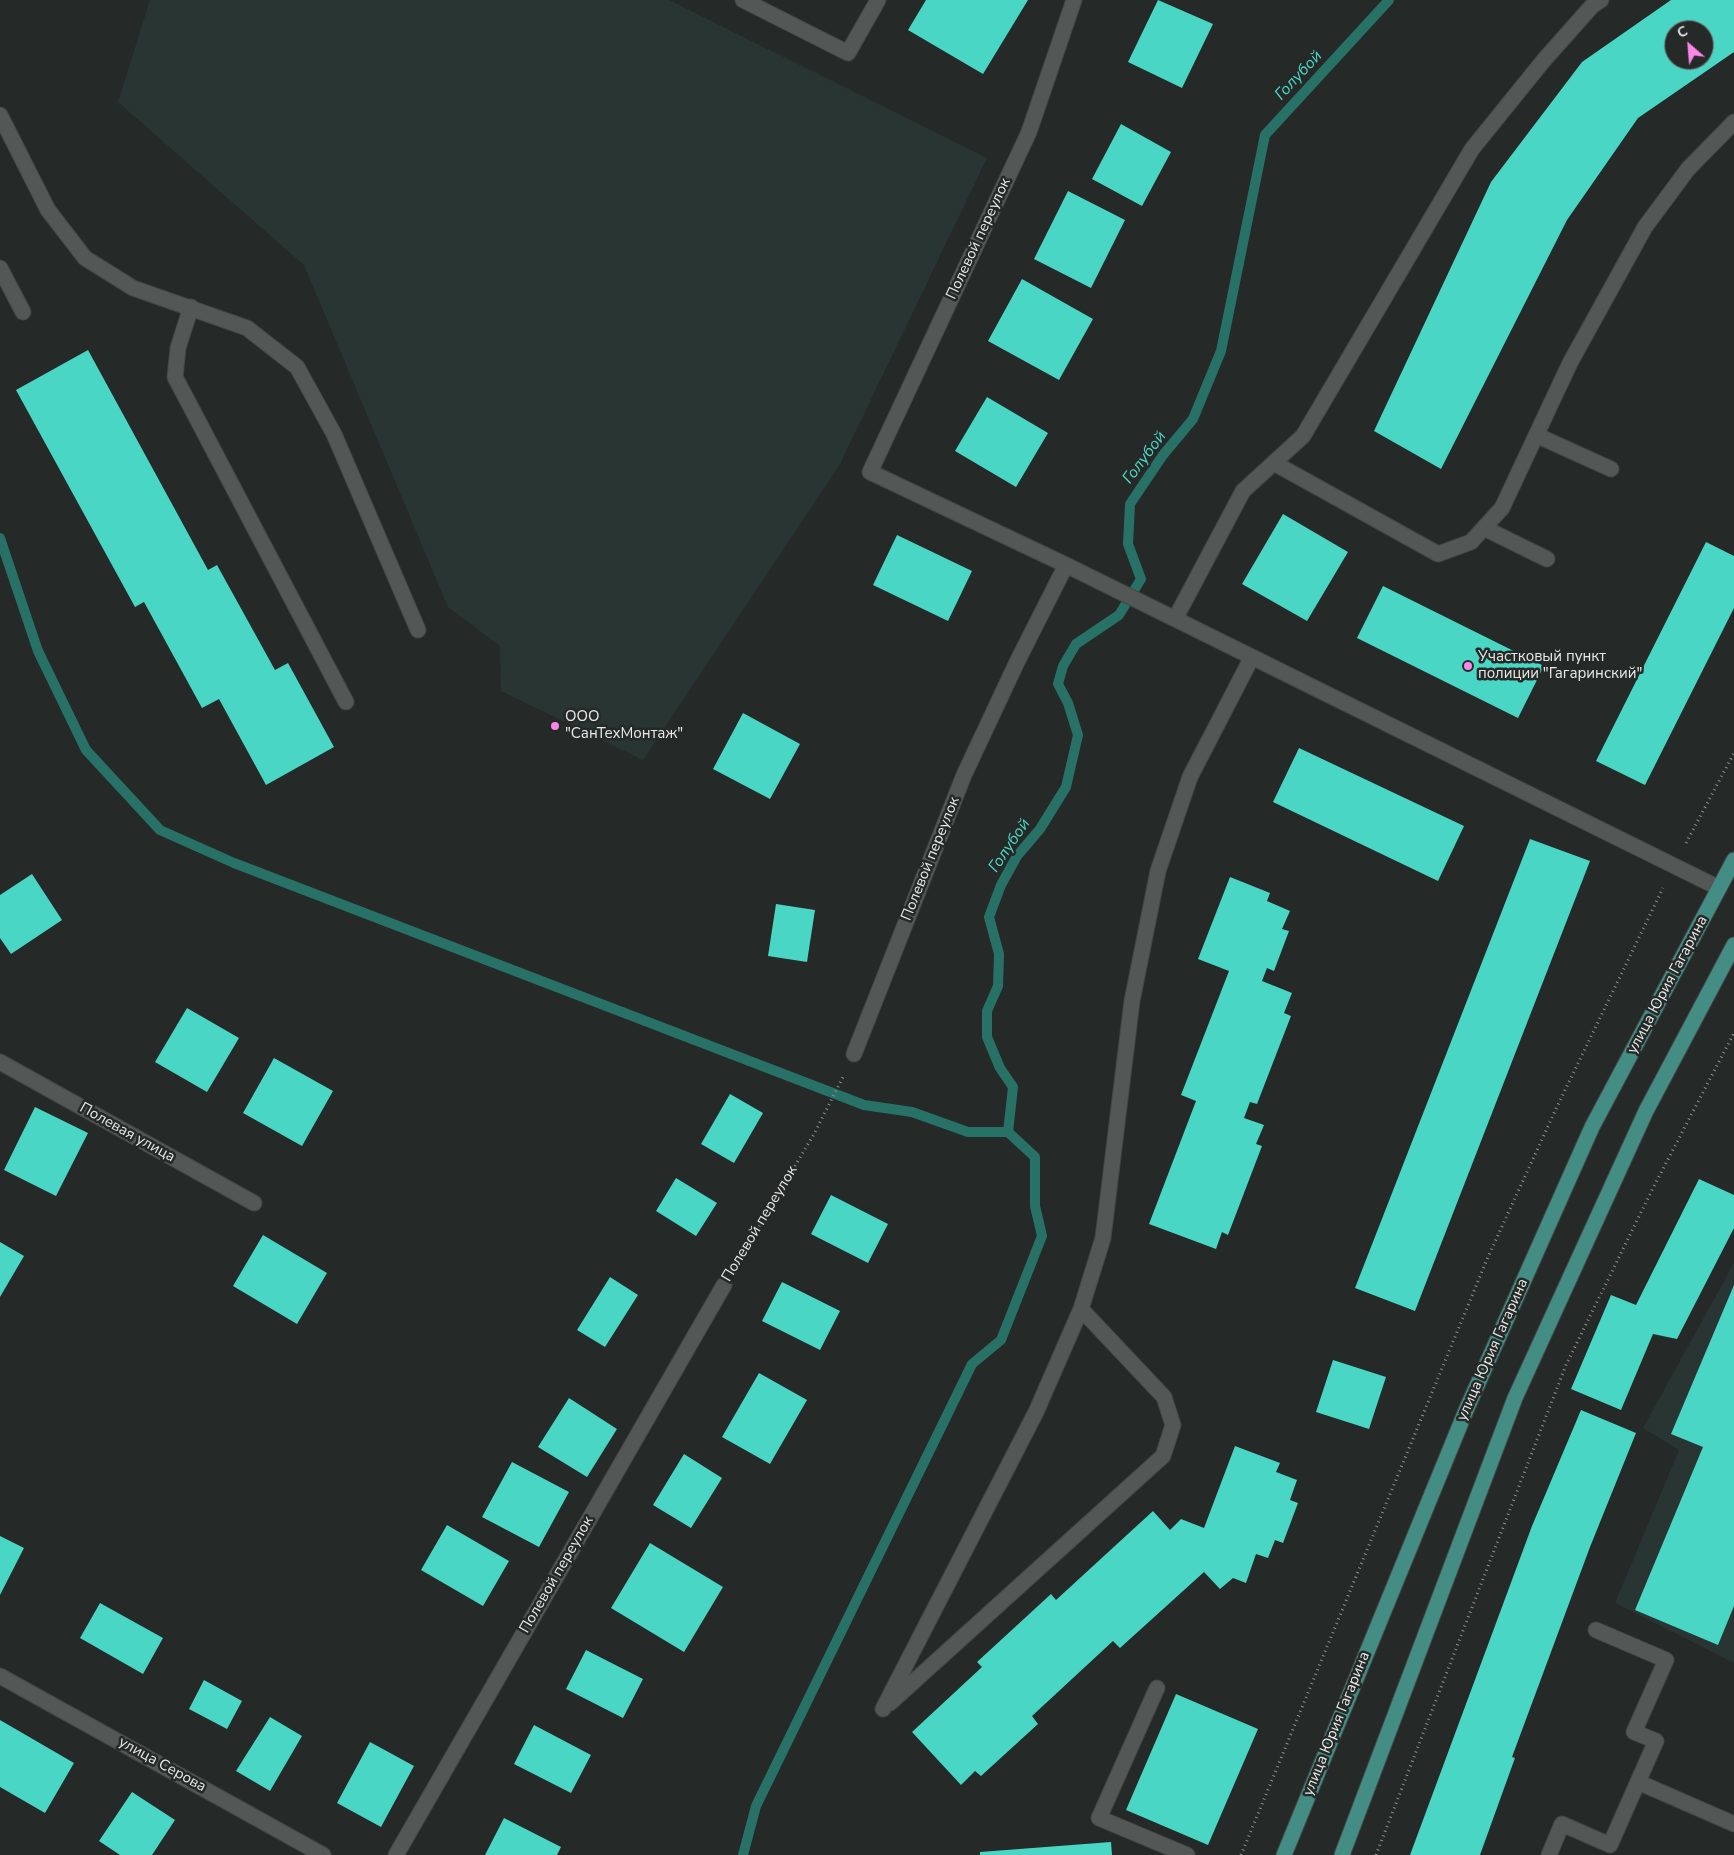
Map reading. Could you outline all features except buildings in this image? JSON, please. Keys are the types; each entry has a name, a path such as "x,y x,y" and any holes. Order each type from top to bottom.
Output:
{"main road":[{"name":"улица Юрия Гагарина","path":"1284,1855 1467,1408 1592,1127 1734,860"},
{"path":"1342,1855 1515,1398 1646,1111 1734,945"}],"street":[{"path":"743,0 848,53 878,0"},
{"name":"Полевой переулок","path":"854,1054 964,775 1017,662 1066,565 870,472 1029,132 1074,0"},
{"path":"1175,619 1243,491 1303,436 1472,150 1544,60 1592,6 1601,0"},
{"path":"0,116 48,210 85,258 133,288 247,328 297,367 334,434 418,630"},
{"path":"1274,463 1438,554 1471,542 1502,508 1570,362 1644,227 1688,168 1734,122"},
{"path":"0,268 23,312"},
{"path":"191,307 178,348 175,376 346,702"},
{"path":"1536,435 1611,469"},
{"path":"1484,528 1547,559"},
{"path":"1066,565 1719,888"},
{"path":"1081,1309 1164,1397 1173,1425 1163,1456 883,1710 1036,1412 1081,1309 1103,1238 1132,1001 1158,872 1190,777 1252,657"},
{"name":"Полевая улица","path":"0,1062 254,1204"},
{"name":"Полевой переулок","path":"396,1855 724,1285"},
{"path":"1549,1855 1562,1824 1610,1845 1656,1742 1634,1732 1666,1660 1596,1630"},
{"name":"улица Серова","path":"0,1676 323,1855"},
{"path":"1157,1688 1099,1818 1187,1855"},
{"path":"1638,1782 1734,1824"}],"path":[{"path":"1241,1855 1488,1257 1555,1111 1674,866 1734,753"},
{"path":"1376,1855 1566,1365 1653,1188 1734,1033"},
{"name":"Полевой переулок","path":"724,1285 814,1134 854,1054"}],"shaded area":[{"path":"150,0 669,0 987,158 839,466 643,760 501,691 500,646 448,607 304,265 118,102"},
{"path":"1734,1263 1734,1663 1615,1603 1679,1450 1643,1428"}],"waterway":[{"name":"Голубой","path":"1008,1132 1013,1087 1000,1068 987,1037 987,1011 998,986 999,954 989,917 1001,885 1017,856 1040,829 1066,787 1078,735 1068,703 1058,684 1063,666 1076,644 1119,615 1141,579 1128,544 1130,504 1163,455 1193,419 1221,351 1265,135 1389,0"},
{"path":"0,538 38,651 86,750 160,830 234,863 864,1105 912,1112 968,1132 1008,1132 1035,1157 1035,1206 1042,1236 1001,1340 972,1364 756,1806 743,1855"}],"place":[{"name":"Участковый пункт полиции \"Гагаринский\"","path":"1468,666"},
{"name":"ООО \"СанТехМонтаж\"","path":"555,726"}]}
